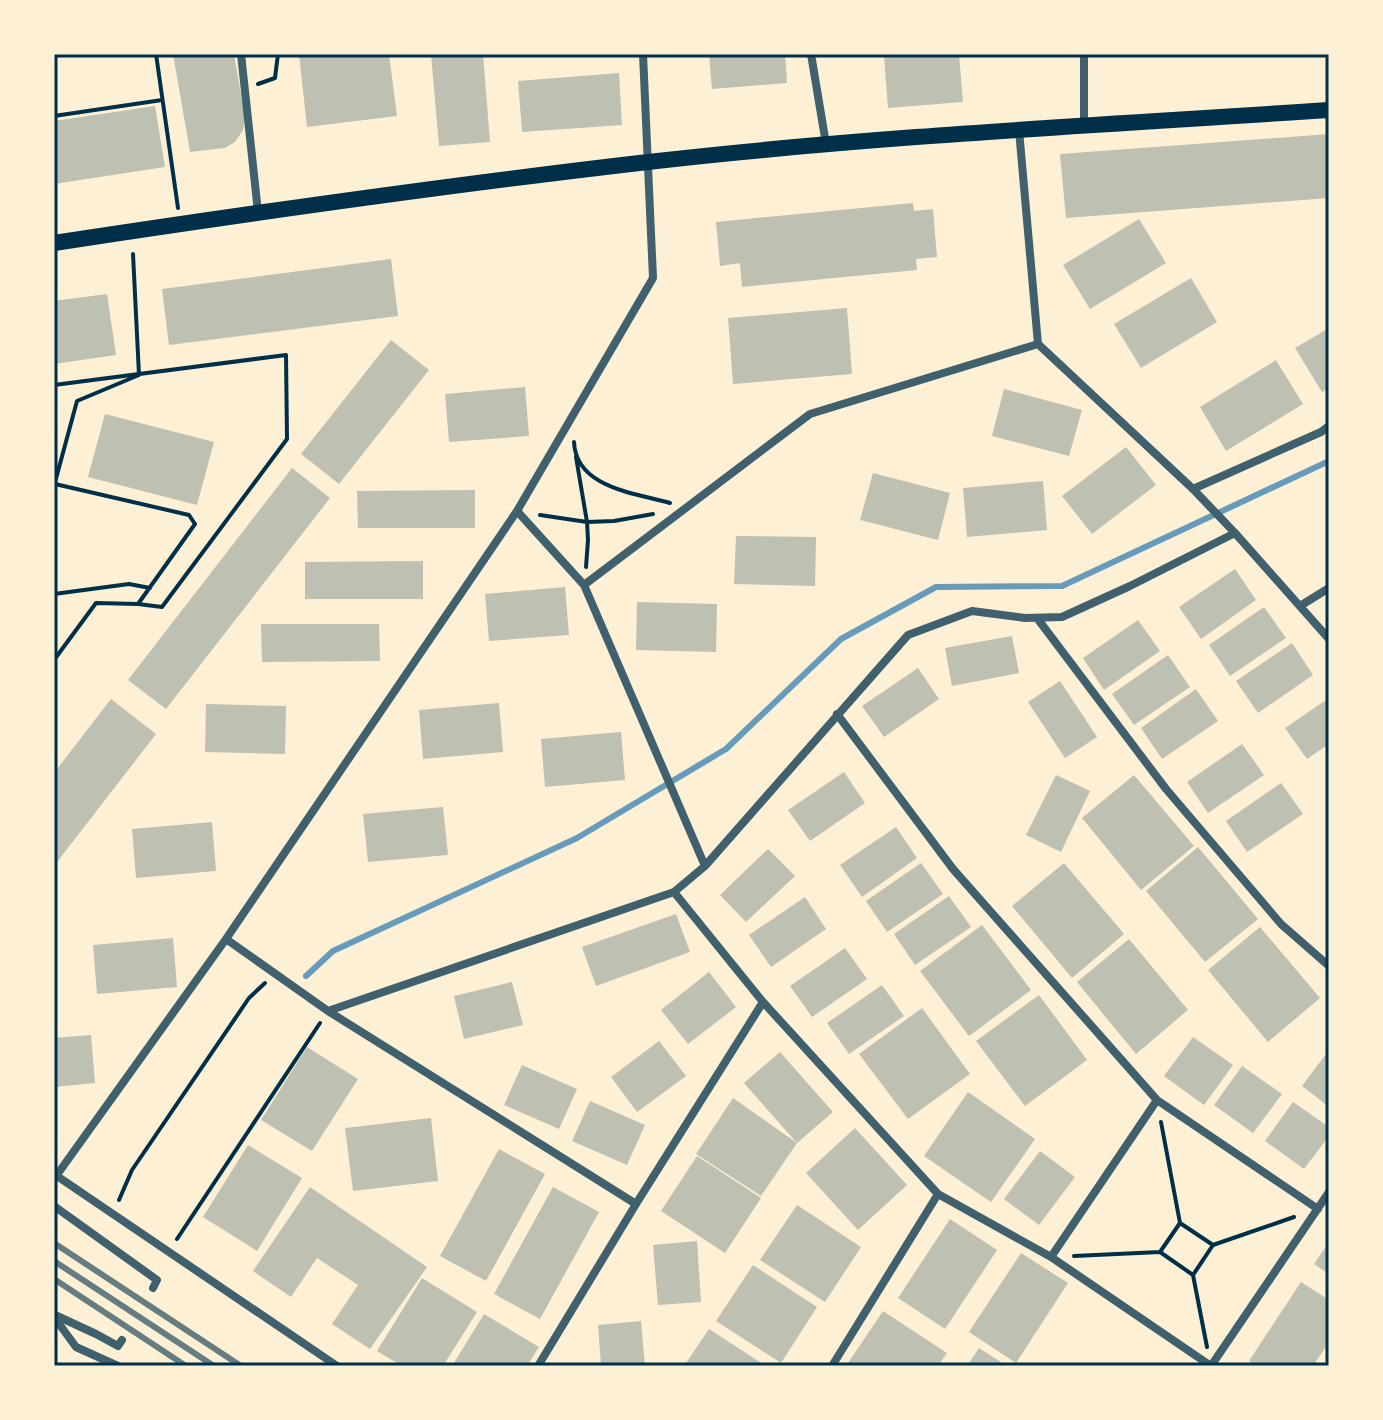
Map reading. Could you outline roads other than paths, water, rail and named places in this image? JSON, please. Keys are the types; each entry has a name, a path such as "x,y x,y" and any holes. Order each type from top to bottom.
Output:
{"main road":[{"path":"54,243 648,162 1019,130 1329,110"}],"street":[{"path":"241,54 258,213"},
{"path":"337,1366 55,1176 226,939 517,511 653,278 643,54"},
{"path":"811,54 826,145"},
{"path":"1084,54 1084,126"},
{"path":"1019,130 1038,344 1193,489 1329,639"},
{"path":"584,585 810,414 1038,344"},
{"path":"1193,489 1329,426"},
{"path":"517,511 584,585 705,866"},
{"path":"328,1011 674,892 705,866 908,635 972,611 1025,618 1062,617 1235,533"},
{"path":"1300,606 1329,588"},
{"path":"1037,618 1166,789 1281,924 1329,966"},
{"path":"837,714 953,869 1157,1100 1318,1209"},
{"path":"674,892 763,1002 938,1194 1051,1257 1211,1366 1329,1192"},
{"path":"226,939 328,1011 636,1204"},
{"path":"538,1366 763,1002"},
{"path":"1051,1257 1157,1100"},
{"path":"832,1366 938,1194"},
{"path":"54,1206 157,1280 153,1288"},
{"path":"54,1316 118,1346 122,1340"},
{"path":"54,1316 76,1347 118,1366"}],"waterway":[{"path":"306,976 333,951 577,838 726,749 841,639 936,587 1062,586 1329,461"}],"railway":[{"path":"54,1243 241,1366"},
{"path":"54,1261 214,1366"},
{"path":"54,1279 186,1366"}]}
